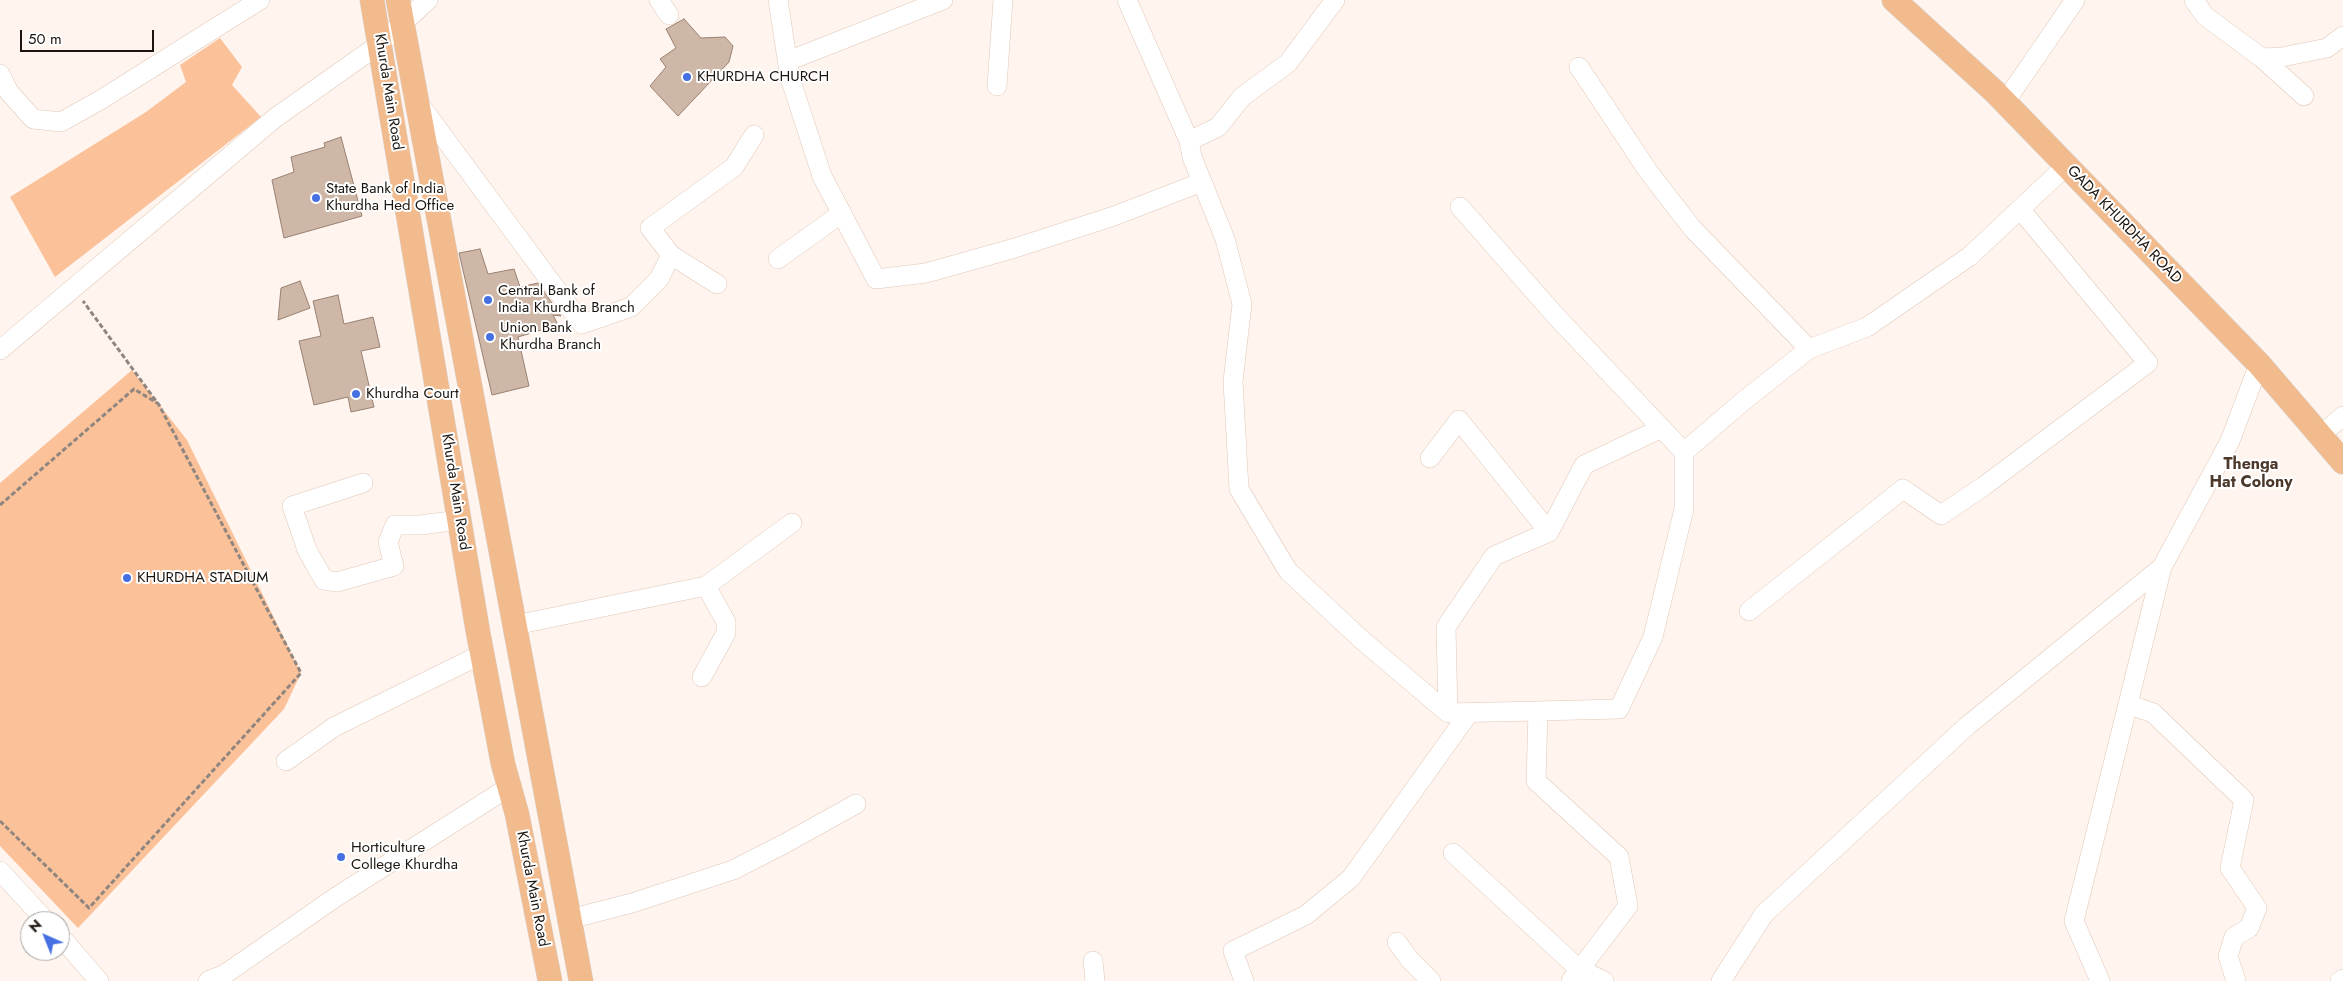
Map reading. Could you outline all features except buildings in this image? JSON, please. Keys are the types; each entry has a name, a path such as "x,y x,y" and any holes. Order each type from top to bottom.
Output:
{"main road":[{"name":"Khurda Main Road","path":"372,0 381,43 388,98 482,654 509,787 517,814 550,981"},
{"name":"GADA KHURDHA ROAD","path":"1894,0 2005,102 2259,364 2343,462"},
{"name":"Khurda Main Road","path":"400,11 581,981"},
{"path":"538,920 570,919"}],"street":[{"path":"0,74 9,92 33,119 61,122 102,99 260,0"},
{"path":"0,350 276,118 381,43 400,11 428,0"},
{"path":"778,0 790,78 822,176 876,279 926,273 1015,248 1114,216 1202,182"},
{"path":"788,61 943,0"},
{"path":"997,86 1003,0"},
{"path":"1127,0 1189,141 1192,157 1225,239 1242,304 1233,381 1239,489 1288,571 1362,640 1448,713 1619,709 1654,637 1684,509 1684,452 1554,314 1460,207"},
{"path":"1189,141 1218,127 1242,97 1288,63 1335,0"},
{"path":"2005,102 2075,0"},
{"path":"2194,0 2205,16 2262,58 2304,96"},
{"path":"2262,58 2282,57 2327,48 2343,36"},
{"path":"1579,67 1648,171 1692,228 1809,349"},
{"path":"416,100 582,324 631,307 659,279 671,255"},
{"path":"717,284 671,255 650,228 734,167 754,135"},
{"path":"1684,452 1741,403 1809,349 1867,327 1970,256 2066,166"},
{"path":"1749,611 1903,489 1941,515 1984,486 2148,363 2020,209"},
{"path":"778,259 842,213"},
{"path":"2100,981 2074,921 2162,567 2230,441 2259,364"},
{"path":"2320,436 2343,416"},
{"path":"1430,458 1459,420 1548,532"},
{"path":"1448,713 1446,627 1494,556 1548,532 1584,466 1662,428"},
{"path":"363,483 292,506 307,550 324,580 337,582 394,566 388,542 395,525 420,525 460,520"},
{"path":"514,625 706,586 792,523"},
{"path":"1721,981 1764,914 1967,726 2162,567"},
{"path":"702,677 726,633 726,622 706,586"},
{"path":"286,761 334,727 482,654"},
{"path":"2128,704 2153,713 2244,800 2230,868 2257,908 2249,928 2234,938 2228,956 2236,981"},
{"path":"1538,711 1536,781 1619,856 1628,906 1575,975"},
{"path":"1244,981 1233,951 1306,915 1351,878 1469,713"},
{"path":"208,981 225,974 336,898 509,787"},
{"path":"570,919 632,903 733,870 856,804"},
{"path":"1454,853 1575,975 1604,981"},
{"path":"0,871 37,911"},
{"path":"1397,942 1410,960 1431,981"},
{"path":"70,948 99,981"},
{"path":"1093,961 1095,981"}],"path":[{"path":"0,820 89,908 301,673 159,405 74,288"},
{"path":"0,505 134,389 159,405"}],"shaded area":[{"path":"220,38 242,67 232,85 261,117 55,277 10,197 146,112 186,82 180,65"},
{"name":"KHURDHA STADIUM","path":"132,370 187,440 301,673 284,709 78,928 70,920 70,911 62,911 0,846 0,483"}],"place":[{"name":"KHURDHA CHURCH","path":"687,77"},
{"name":"State Bank of India Khurdha Hed Office","path":"316,198"},
{"name":"Central Bank of India Khurdha Branch","path":"488,300"},
{"name":"Union Bank Khurdha Branch","path":"490,337"},
{"name":"Khurdha Court","path":"356,394"},
{"name":"KHURDHA STADIUM","path":"127,578"},
{"name":"Horticulture College Khurdha","path":"341,857"}],"district":[{"name":"Thenga Hat Colony","path":"2251,474"}]}
